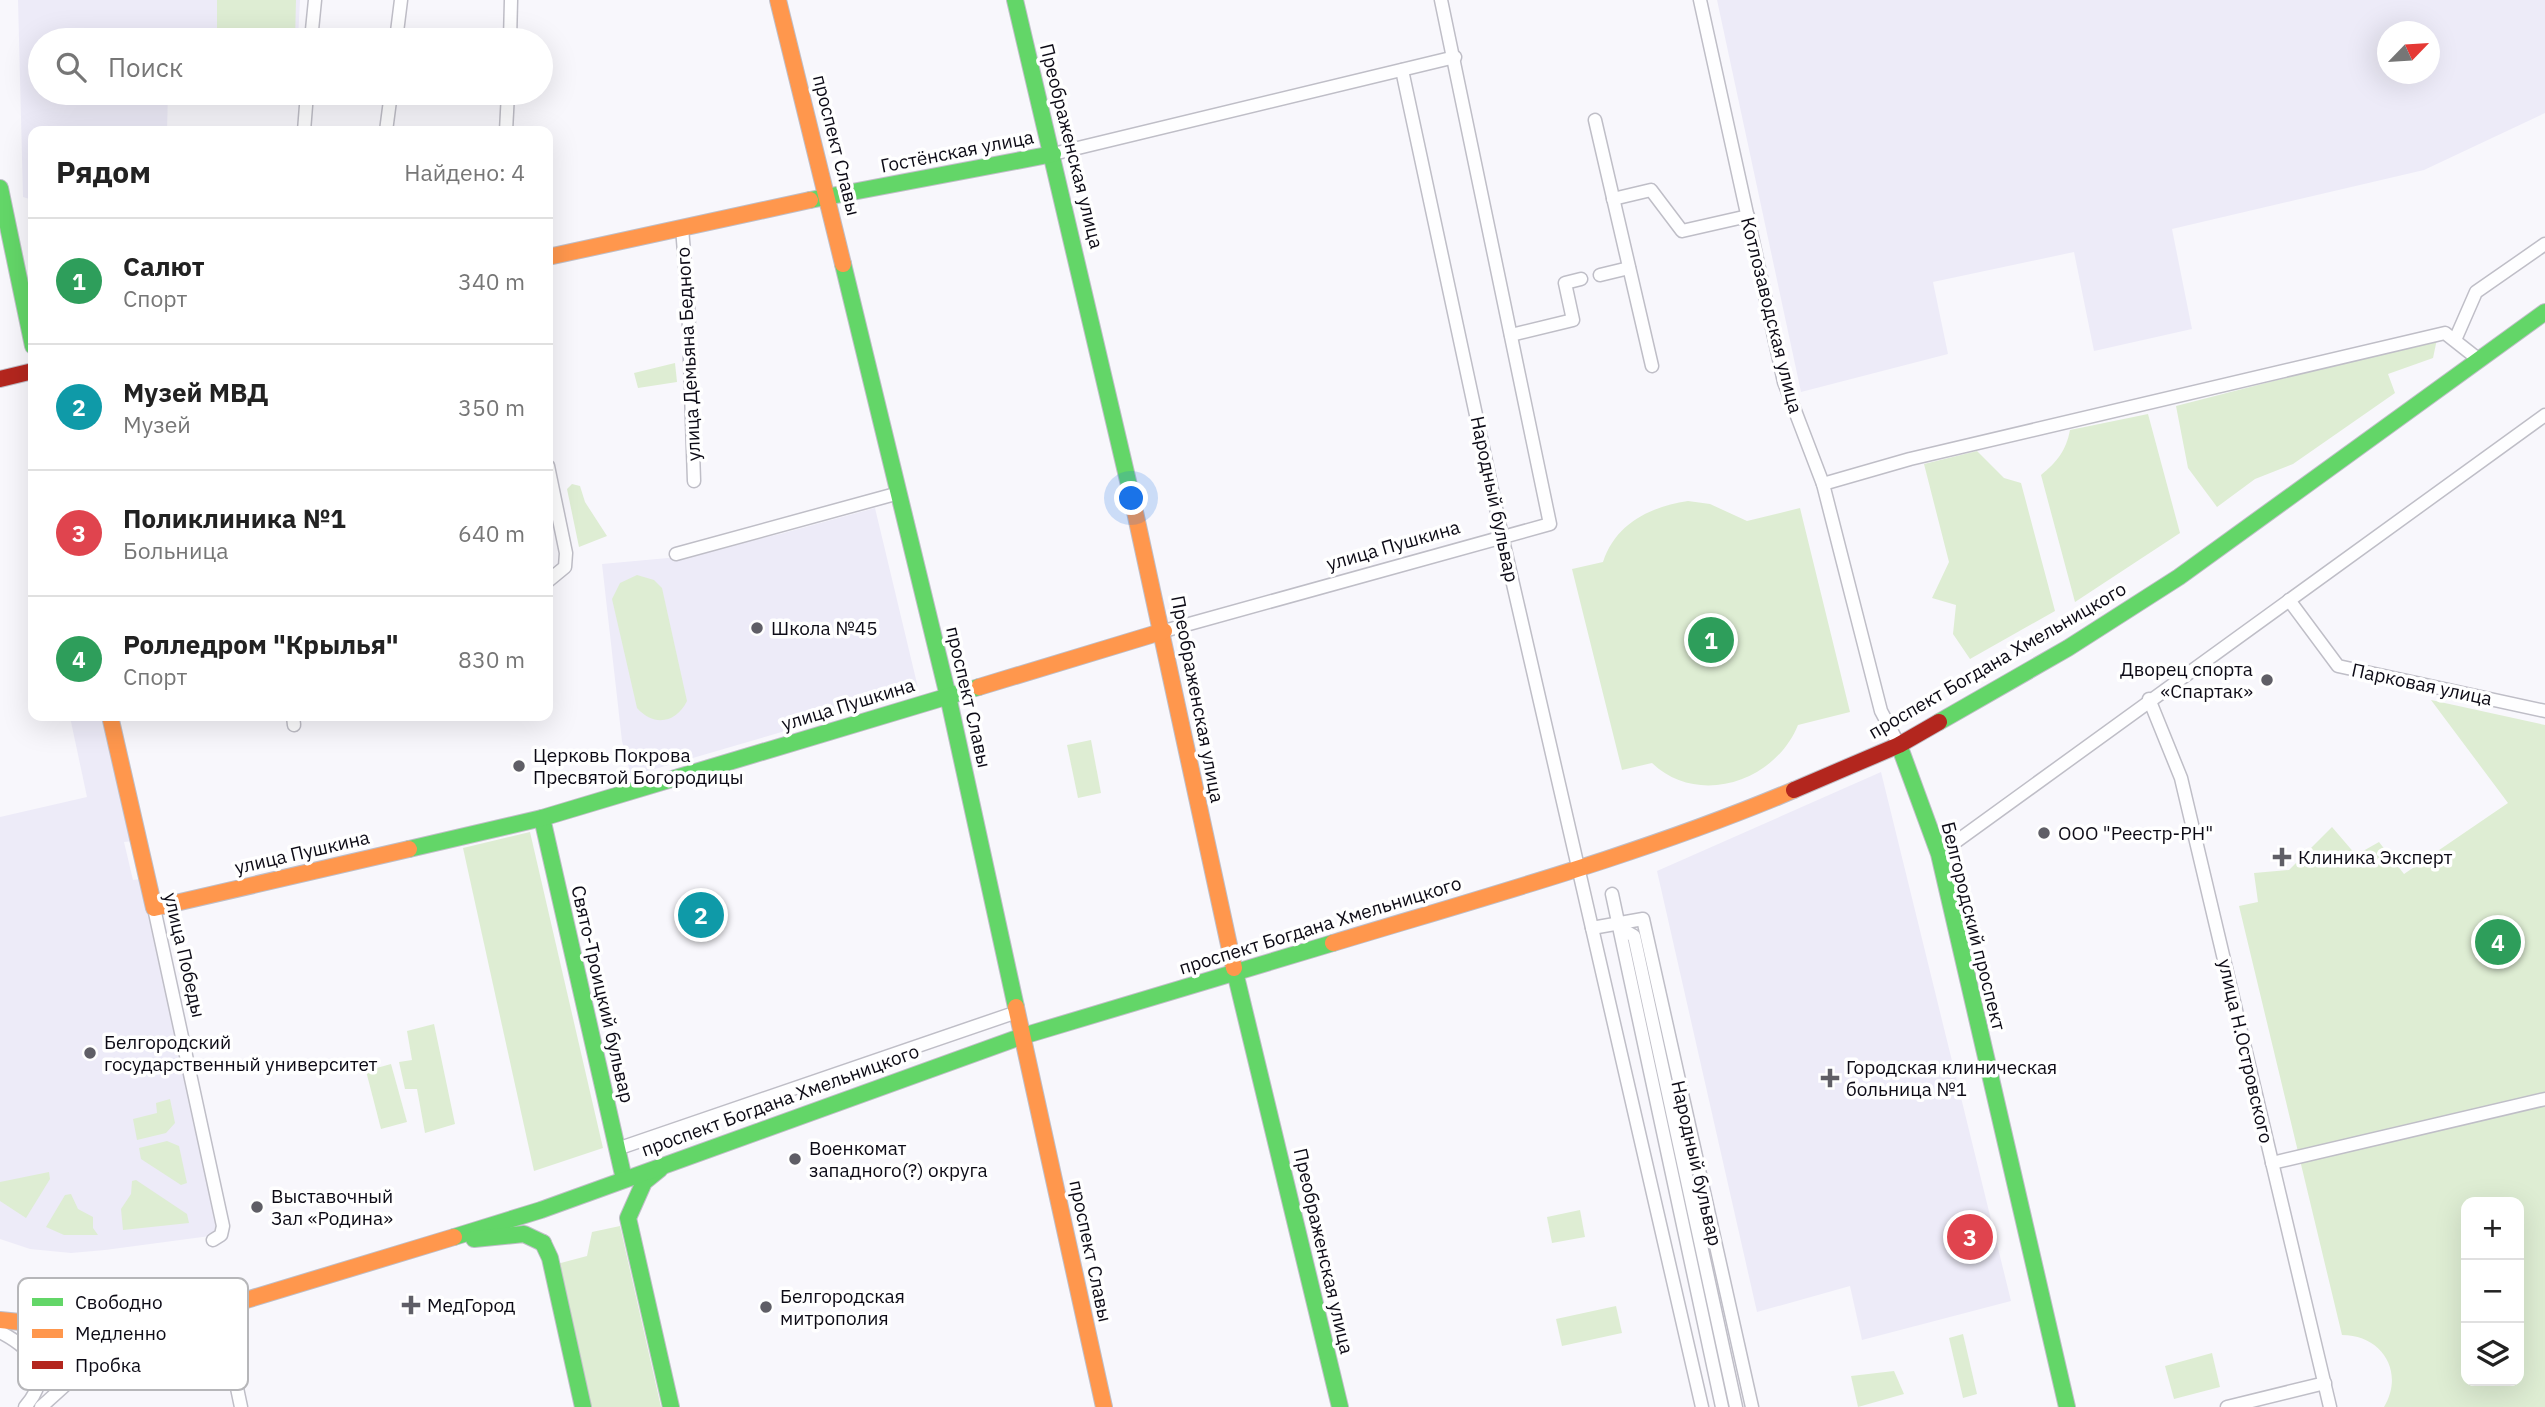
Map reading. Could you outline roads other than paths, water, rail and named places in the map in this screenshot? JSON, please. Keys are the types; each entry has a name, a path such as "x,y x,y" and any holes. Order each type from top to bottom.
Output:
{"main road":[{"name":"проспект Славы","path":"778,0 948,696 1104,1407"},
{"name":"Преображенская улица","path":"1015,0 1164,631 1213,879 1340,1407"},
{"name":"Гостёнская улица","path":"553,256 828,197 1053,154"},
{"path":"0,188 28,322"},
{"name":"проспект Богдана Хмельницкого","path":"248,1299 417,1245 541,1210 1023,1036 1578,869 1720,821 1902,742 2068,648 2179,577 2545,312"},
{"path":"0,379 28,372"},
{"name":"улица Пушкина","path":"154,908 542,818 1164,631"},
{"name":"улица Победы","path":"111,721 154,908"},
{"name":"Белгородский проспект","path":"1902,742 1939,854 2067,1407"},
{"name":"Свято-Троицкий бульвар","path":"542,818 624,1179"},
{"path":"668,1163 644,1182 628,1218 671,1407"},
{"path":"417,1245 524,1234 544,1243 550,1258 583,1407"},
{"name":"проспект Богдана Хмельницкого","path":"0,1320 18,1320"}],"street":[{"path":"313,28 314,0"},
{"path":"398,28 401,0"},
{"path":"510,28 511,0"},
{"path":"1441,0 1511,334 1573,320 1565,283 1581,279"},
{"name":"Котлозаводская улица","path":"1699,0 1784,382 1823,484 1881,711 1902,742"},
{"name":"Гостёнская улица","path":"1053,154 1455,57"},
{"name":"Народный бульвар","path":"1402,70 1502,536 1702,1407"},
{"path":"304,126 306,105"},
{"path":"387,126 389,105"},
{"path":"506,126 507,105"},
{"path":"1595,120 1652,366"},
{"path":"1613,198 1651,190 1682,231 1748,216"},
{"name":"улица Демьяна Бедного","path":"681,228 688,301 694,481"},
{"path":"2455,340 2476,292 2545,244"},
{"path":"1600,275 1629,268"},
{"path":"1823,484 1910,460 2445,333 2478,359"},
{"name":"улица Пушкина","path":"1164,631 1550,524 1511,334"},
{"path":"1939,854 2149,699 2545,415"},
{"path":"553,490 566,553 565,566 553,577"},
{"path":"676,554 900,493"},
{"name":"Парковая улица","path":"2289,600 2338,666 2545,711"},
{"name":"улица Н.Островского","path":"2149,699 2181,778 2330,1407"},
{"path":"1612,894 1722,1407"},
{"name":"улица Победы","path":"154,908 223,1226 221,1235 213,1240"},
{"name":"Народный бульвар","path":"1620,925 1643,919 1752,1407"},
{"path":"1592,928 1620,925"},
{"name":"Народный бульвар","path":"1620,925 1634,936 1737,1407"},
{"path":"617,1149 1017,1012"},
{"path":"2272,1164 2545,1099"},
{"path":"0,1332 18,1342"},
{"path":"2227,1407 2325,1383"},
{"path":"25,1407 36,1395 37,1390"},
{"path":"41,1407 60,1390"}],"place":[{"name":"Школа №45","path":"757,628"},
{"name":"Салют","path":"1711,640"},
{"name":"Дворец спорта «Спартак»","path":"2267,680"},
{"name":"Церковь Покрова Пресвятой Богородицы","path":"519,766"},
{"name":"ООО \"Реестр-РН\"","path":"2044,833"},
{"name":"Клиника Эксперт","path":"2282,857"},
{"name":"Музей МВД","path":"701,915"},
{"name":"Ролледром \"Крылья\"","path":"2498,942"},
{"name":"Белгородский государственный университет","path":"90,1053"},
{"name":"Городская клиническая больница №1","path":"1830,1078"},
{"name":"Военкомат западного(?) округа","path":"795,1159"},
{"name":"Выставочный Зал «Родина»","path":"257,1207"},
{"name":"Поликлиника №1","path":"1970,1237"},
{"name":"МедГород","path":"411,1305"},
{"name":"Белгородская митрополия","path":"766,1307"}]}
